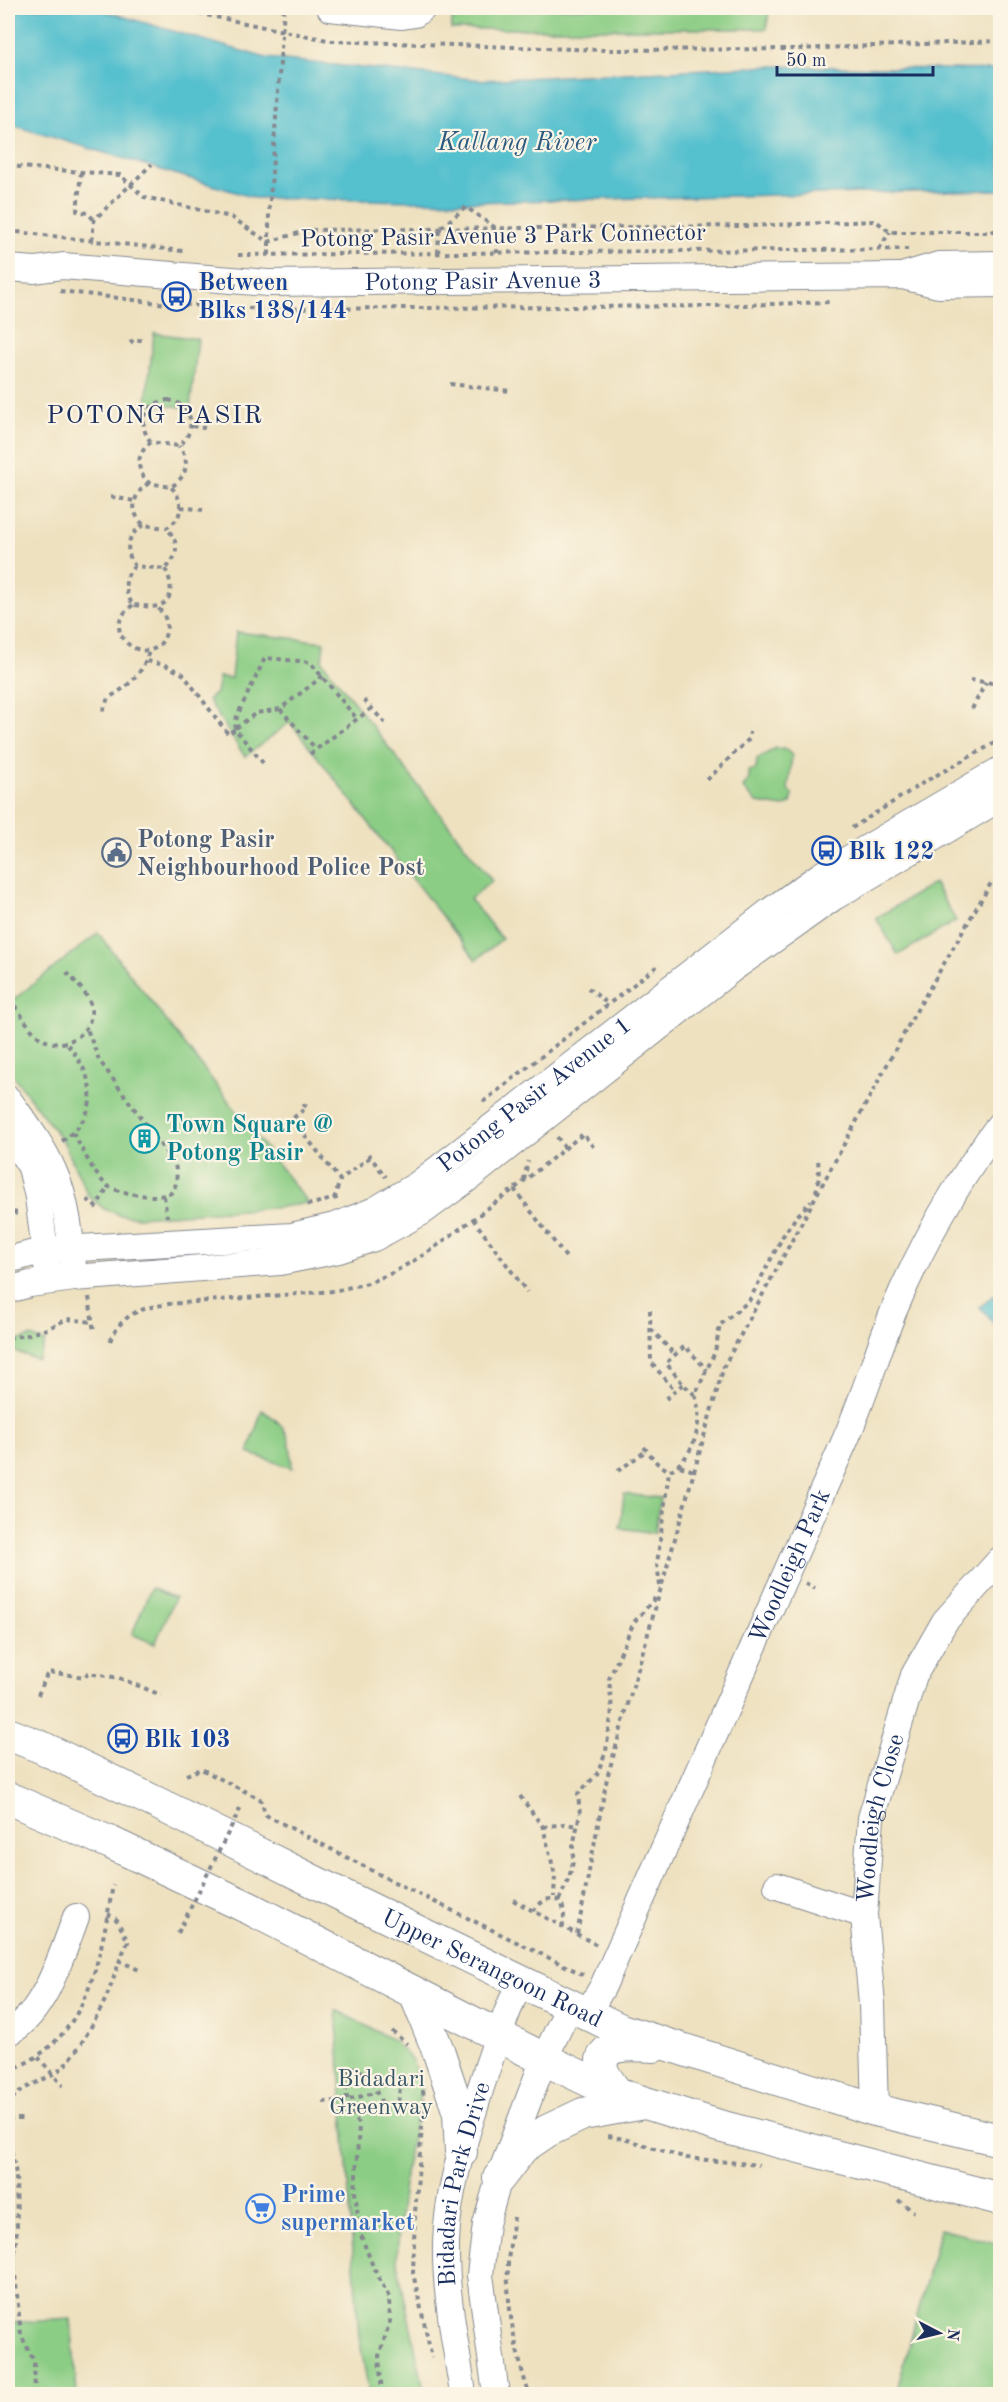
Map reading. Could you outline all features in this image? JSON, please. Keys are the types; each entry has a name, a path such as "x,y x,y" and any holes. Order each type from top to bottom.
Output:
{"main road":[{"name":"Upper Serangoon Road","path":"8,1734 82,1766 621,2030 875,2110 1000,2140"},
{"path":"8,1798 111,1843 249,1908 543,2060 617,2094 719,2126 1000,2199"},
{"path":"415,1993 439,2053 459,2113 460,2152"},
{"path":"617,2094 602,2070 604,2058 613,2049 623,2044 668,2046"},
{"path":"499,2178 522,2148 547,2131 583,2114 648,2103"}],"street":[{"path":"330,8 402,16 416,14 423,8"},
{"name":"Potong Pasir Avenue 3","path":"8,250 40,254 63,266"},
{"name":"Potong Pasir Avenue 3","path":"902,276 939,265 1000,264"},
{"name":"Potong Pasir Avenue 3","path":"8,268 35,270 63,266 268,283 902,276 938,285 1000,284"},
{"name":"Potong Pasir Avenue 1","path":"8,1260 45,1250 292,1236 335,1226 375,1210 417,1185 761,918 821,875 1000,770"},
{"name":"Potong Pasir Avenue 1","path":"8,1290 280,1262 339,1250 374,1238 422,1212 470,1177 732,969 834,897 1000,798"},
{"path":"8,1099 33,1134 53,1169 66,1209 71,1248 71,1284"},
{"name":"Woodleigh Park","path":"579,2010 603,1986 849,1433 895,1308 940,1214 960,1180 1000,1124"},
{"path":"8,1131 31,1167 38,1197 45,1250 71,1284"},
{"name":"Woodleigh Close","path":"875,2110 872,2004 864,1915 871,1818 914,1675 945,1622 1000,1560"},
{"path":"777,1886 864,1915"},
{"path":"8,2033 20,2027 35,2009 61,1958 75,1917"},
{"name":"Bidadari Park Drive","path":"463,2394 450,2306 446,2245 451,2194 460,2152 497,2036 519,1981"},
{"name":"Bidadari Park Drive","path":"496,2394 480,2275 486,2224 499,2178 543,2060 579,2010"}],"path":[{"path":"172,8 332,41 604,50 797,49 1000,41"},
{"path":"269,255 269,214 284,8"},
{"path":"92,241 94,220 152,164"},
{"path":"8,166 120,175 144,197 231,217 268,242"},
{"path":"81,172 77,212 88,213 94,220"},
{"path":"438,253 439,229 466,207 497,229"},
{"path":"268,242 309,230 748,226 876,221 890,232 991,232 1000,229"},
{"path":"497,229 497,253"},
{"path":"8,231 194,252"},
{"path":"878,249 890,232"},
{"name":"Potong Pasir Avenue 3 Park Connector","path":"228,255 912,249"},
{"path":"53,290 167,304 269,309 713,306 830,302"},
{"path":"130,343 134,339 145,341"},
{"path":"450,384 510,391"},
{"path":"151,442 144,430 144,417 153,404 168,400 176,401 188,411 192,426 190,434 179,446"},
{"path":"137,410 144,417"},
{"path":"192,426 203,428 205,419"},
{"path":"166,528 175,521 181,507 177,492 171,487 149,483 143,478 138,463 144,448 151,442 179,446"},
{"path":"171,487 184,475 186,468 186,460 179,446"},
{"path":"144,525 131,535 128,543 130,559 135,566 165,569 171,564 176,549 172,533 166,528 144,525 136,516 134,501 142,488 149,483"},
{"path":"111,497 134,501"},
{"path":"181,507 203,510"},
{"path":"134,605 126,591 125,584 135,566"},
{"path":"157,607 168,597 171,590 171,583 165,569"},
{"path":"134,605 157,607 163,612 167,627 162,642 149,650 133,649 122,638 120,630 122,615 134,605"},
{"path":"103,711 108,698 124,690 147,662 149,650"},
{"path":"234,729 237,716 266,658 310,662 357,719"},
{"path":"147,662 165,665 183,674 228,734 256,713 280,709 323,676"},
{"path":"970,680 1000,684"},
{"path":"972,709 986,682"},
{"path":"363,700 385,723"},
{"path":"310,754 372,708"},
{"path":"280,709 316,749"},
{"path":"234,729 263,763"},
{"path":"706,780 749,739 750,732"},
{"path":"926,781 1000,740"},
{"path":"577,1934 607,1778 724,1366 914,1015 991,883"},
{"path":"15,1006 41,1039 53,1043 66,1043 78,1037 87,1029 90,1004 85,994 64,969"},
{"path":"588,988 608,1004"},
{"path":"73,1133 98,1175 108,1187 122,1193 164,1196 173,1191 177,1178 176,1165 99,1060 87,1029"},
{"path":"61,1142 81,1125 89,1108 92,1090 86,1071 66,1043"},
{"path":"303,1104 307,1107 292,1119 340,1180"},
{"path":"553,1132 566,1148"},
{"path":"334,1199 340,1180 369,1156 386,1177"},
{"path":"695,1395 715,1352 720,1325 749,1301 783,1236 796,1217 815,1198 819,1177 818,1157"},
{"path":"524,1181 528,1160"},
{"path":"96,1207 108,1187"},
{"path":"514,1189 568,1260"},
{"path":"164,1196 167,1217"},
{"path":"8,1221 15,1214"},
{"path":"473,1218 527,1292"},
{"path":"71,1284 93,1322 94,1332"},
{"path":"650,1310 651,1362 675,1391"},
{"path":"8,1338 46,1329 67,1319 93,1322"},
{"path":"650,1328 675,1355"},
{"path":"669,1471 680,1466 698,1431 700,1409 695,1395 666,1363 685,1346 707,1370"},
{"path":"666,1399 683,1384"},
{"path":"618,1471 646,1448 657,1463 669,1471"},
{"path":"680,1466 694,1471"},
{"path":"556,1899 569,1878 573,1862 573,1846 578,1826 578,1794 597,1774 611,1729 609,1679 634,1622 660,1592 657,1564 669,1471"},
{"path":"38,1695 48,1672 86,1677 88,1673 119,1678 161,1695"},
{"path":"186,1775 201,1768 260,1798 266,1815 390,1880 589,1977"},
{"path":"520,1796 543,1827 555,1875 556,1899 564,1918 562,1926"},
{"path":"178,1933 242,1805"},
{"path":"543,1827 564,1824 578,1826"},
{"path":"8,2071 38,2057 64,2034 85,2001 99,1960 113,1885"},
{"path":"533,1911 544,1899 556,1899"},
{"path":"513,1900 603,1948"},
{"path":"8,2107 9,2102 20,2091 63,2067 79,2046 108,1994 118,1960 128,1942 117,1920 108,1914"},
{"path":"118,1960 139,1970"},
{"path":"392,2031 414,2051"},
{"path":"38,2057 63,2086"},
{"path":"382,2394 379,2356 390,2321 389,2297 374,2269 360,2233 355,2192 359,2125 352,2116 347,2100 345,2078 349,2066 363,2071 372,2079 374,2093 385,2108 392,2109 398,2103 400,2087 421,2073 424,2102 415,2213 413,2273 434,2365"},
{"path":"323,2102 347,2100 374,2093"},
{"path":"8,2119 22,2118"},
{"path":"8,2133 16,2174 17,2227 14,2264 21,2336 34,2361 35,2394"},
{"path":"601,2136 624,2139 687,2158 766,2165"},
{"path":"890,2193 914,2212"},
{"path":"514,2212 508,2263 510,2306 520,2366 530,2394"}],"green space":[{"path":"454,8 769,8 767,29 451,29"},
{"path":"154,333 198,339 190,408 146,403"},
{"path":"236,632 324,642 322,661 492,881 470,899 502,939 476,960 290,722 245,757 208,700 216,693 219,677 231,678"},
{"path":"776,748 787,750 792,756 788,790 793,795 791,803 784,807 757,803 743,788 749,779 749,771 756,769 757,759"},
{"path":"934,883 956,921 898,955 876,918"},
{"path":"98,933 308,1203 274,1208 138,1217 120,1215 104,1209 88,1195 64,1143 8,1069 8,1004"},
{"path":"31,1337 45,1342 38,1360 10,1350 17,1341"},
{"path":"262,1410 278,1422 287,1434 292,1468 248,1453"},
{"path":"624,1494 660,1498 655,1533 620,1528"},
{"path":"151,1588 175,1598 155,1644 132,1634"},
{"name":"Bidadari Greenway","path":"336,2010 393,2040 412,2060 422,2088 406,2167 397,2262 425,2394 369,2393 359,2337"},
{"path":"940,2229 1000,2244 1000,2394 896,2394"},
{"path":"71,2319 77,2394 8,2394 8,2323"}],"water":[{"name":"Kallang River","path":"8,8 94,8 266,58 482,80 772,66 1000,70 1000,190 469,202 255,198 8,124"},
{"path":"1000,1292 1000,1331 980,1307"}],"place":[{"name":"Between Blks 138/144","path":"177,296"},
{"name":"Blk 122","path":"827,851"},
{"name":"Potong Pasir Neighbourhood Police Post","path":"116,853"},
{"name":"Town Square @ Potong Pasir","path":"145,1138"},
{"name":"Blk 103","path":"123,1739"},
{"name":"Prime supermarket","path":"260,2208"}],"district":[{"name":"POTONG PASIR","path":"155,414"}]}
